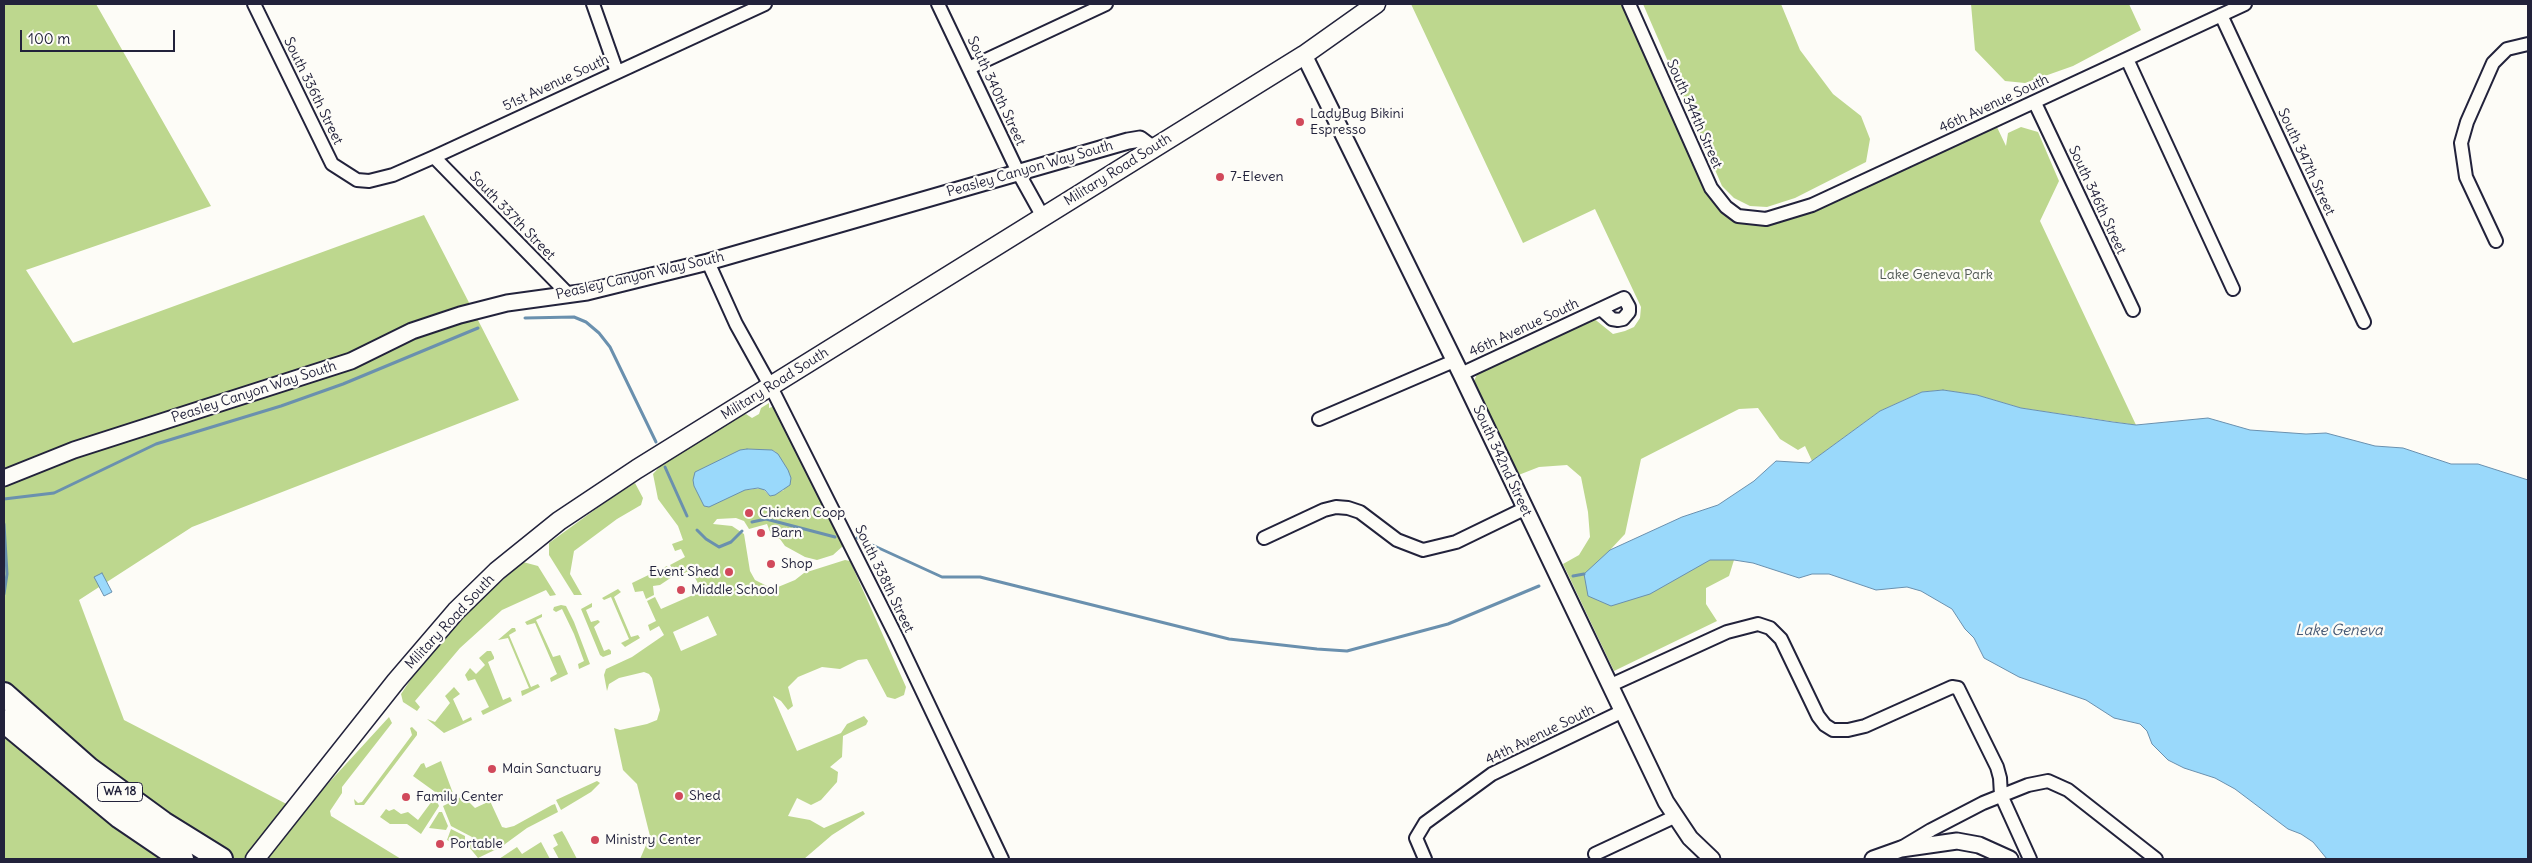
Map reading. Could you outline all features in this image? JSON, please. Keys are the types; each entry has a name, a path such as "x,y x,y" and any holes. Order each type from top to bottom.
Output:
{"highway":[{"name":"WA 18","path":"4,694 15,723 120,817 182,859"},
{"name":"WA 18","path":"15,723 95,774 163,823 221,859"}],"main road":[{"name":"Military Road South","path":"255,859 396,681 456,611 497,571 544,532 592,498 1304,55 1376,4"}],"street":[{"name":"South 336th Street","path":"254,4 332,164 357,180"},
{"path":"593,4 617,72"},
{"name":"51st Avenue South","path":"357,180 382,179 434,157 765,4"},
{"name":"South 340th Street","path":"938,4 1018,172 1043,217"},
{"path":"969,68 1106,4"},
{"name":"South 344th Street","path":"1629,4 1711,188 1726,207 1738,216 1751,218"},
{"name":"46th Avenue South","path":"1751,218 1766,219 1798,210 2245,4"},
{"name":"South 347th Street","path":"2222,15 2364,322"},
{"path":"2496,240 2466,177 2461,143 2465,128 2493,63 2507,48 2528,44"},
{"name":"South 342nd Street","path":"1304,55 1458,367 1524,508 1674,817 1690,838 1712,859"},
{"path":"2127,59 2233,289"},
{"name":"South 346th Street","path":"2035,102 2133,310"},
{"name":"Peasley Canyon Way South","path":"4,468 74,450 350,361 412,331 460,315 532,299 569,296 708,262 1134,139 1140,140 1152,148"},
{"name":"South 337th Street","path":"434,157 569,296"},
{"name":"South 338th Street","path":"708,262 736,324 771,387 897,638 1002,859"},
{"name":"46th Avenue South","path":"1319,419 1458,367 1601,309"},
{"name":"Peasley Canyon Way South","path":"4,478 74,450"},
{"path":"1264,538 1309,516 1336,507 1360,512 1396,540 1423,550 1456,542 1524,508"},
{"path":"1611,685 1735,629 1762,624 1770,628 1781,639 1818,716 1825,725 1833,730 1848,730 1873,723 1952,687 1958,688 1997,767 2001,795 2030,859"},
{"name":"44th Avenue South","path":"1425,859 1416,838 1424,825 1492,774 1623,711"},
{"path":"1873,859 1900,848 1938,826 2001,795 2028,785 2048,781 2056,783 2156,859"},
{"path":"1595,854 1674,817"},
{"path":"1900,848 1943,842 1968,842 1991,849 2010,859"}],"green space":[{"path":"4,4 96,4 211,206 26,270 73,343 424,215 519,400 192,527 79,600 124,720 302,812 389,717 392,723 342,787 342,793 330,811 331,816 401,859 4,859"},
{"name":"Lake Geneva Park","path":"1411,4 1629,4 1726,207 1766,219 1994,121 2006,146 2008,133 2021,127 2038,132 2059,181 2040,221 2136,425 2021,408 1977,395 1943,390 1922,392 1880,411 1812,461 1805,446 1798,450 1780,439 1758,408 1739,409 1641,459 1625,534 1610,550 1699,565 1710,560 1734,560 1729,576 1706,588 1706,604 1717,621 1614,671 1563,564 1579,555 1590,537 1588,512 1581,477 1567,465 1539,467 1516,476 1473,391 1474,381 1479,370 1592,317 1613,334 1625,331 1634,327 1640,318 1641,307 1595,209 1523,243"},
{"path":"1643,4 1781,4 1800,50 1833,94 1861,116 1870,139 1866,162 1795,198 1767,207 1750,206 1734,198 1722,186"},
{"path":"1971,4 2129,4 2141,30 2073,66 2025,83 2005,81 1975,50"},
{"path":"769,403 769,408 775,406 843,546 833,555 817,560 805,557 785,546 780,539 772,537 767,524 749,529 744,521 736,518 717,519 713,524 732,526 744,534 750,571 755,580 767,586 778,587 795,580 804,573 845,560 850,561 906,687 904,695 895,699 887,697 867,659 858,660 840,669 822,667 798,677 788,687 793,706 788,710 781,701 773,696 797,751 841,733 847,724 864,716 868,721 866,725 843,736 842,757 830,767 838,772 837,782 821,800 811,805 797,798 788,816 810,820 824,828 863,811 865,814 832,835 804,859 640,859 650,836 637,784 623,770 614,728 620,730 647,724 657,720 660,710 652,678 649,674 644,672 619,678 609,684 607,691 604,675 606,669 632,657 664,635 659,626 650,631 648,625 656,621 647,601 655,597 661,609 702,591 691,570 678,576 670,565 685,557 681,549 675,551 672,544 683,540 678,526 658,499 653,474 664,462 732,417 746,414 752,418 759,414 761,408","holes":["747,449 775,451 784,490 770,496 762,488 745,490","708,616 717,635 681,651 673,632"]},
{"path":"635,483 643,498 641,505 617,519 574,551 570,574 582,595 574,595 549,555 549,543"},
{"path":"523,562 538,566 556,595 550,596 546,590 502,610 460,648 415,701 420,707 417,711 403,702 401,694 413,676 413,672 470,609"},
{"path":"667,566 672,577 660,585 653,586 654,595 646,599 643,591 635,592 632,583"},
{"path":"618,589 621,592 614,597 631,637 638,635 640,638 625,647 621,643 629,639 611,597 604,600 602,598"},
{"path":"592,603 592,607 586,610 591,622 598,620 600,622 594,627 604,651 609,649 611,651 611,654 603,657 600,655 581,609"},
{"path":"566,606 574,622 590,664 579,669 578,664 584,661 574,634 562,609 556,612 553,610 554,607"},
{"path":"542,614 542,617 536,620 553,657 560,655 568,674 551,682 550,678 557,674 535,623 527,625 525,622"},
{"path":"512,628 515,628 516,631 509,635 531,687 538,684 540,687 522,696 521,691 529,688 508,638 498,640"},
{"path":"487,651 491,651 494,657 494,659 488,662 503,700 510,697 512,701 483,715 481,711 489,707 475,679 468,681 465,675 470,668 476,674 485,665 479,658"},
{"path":"454,687 460,694 453,699 463,721 471,717 472,720 444,733 427,719 435,722 450,703 445,696"},
{"path":"412,727 417,732 417,735 364,805 355,805 354,799 358,803 362,802 412,735 410,728"},
{"path":"441,761 454,796 442,801 438,794 413,776 421,764 424,763 426,768"},
{"path":"597,781 600,783 591,792 561,810 556,800"},
{"path":"463,796 475,808 490,801 502,827 506,828 514,826 555,804 558,812 527,828 501,847 478,858 469,847 472,837 451,826 443,806"},
{"path":"435,797 439,806 421,834 407,824 390,824 380,817 386,809 389,811 394,809 401,814 408,812 418,820"},
{"path":"439,812 442,812 448,826 446,830 429,828"},
{"path":"451,829 465,836 465,849 447,840"},
{"path":"562,831 577,859 559,859 553,848 558,845 553,835"},
{"path":"541,842 550,859 499,859 517,847 522,854"}],"water":[{"name":"Lake Geneva","path":"1943,390 1977,395 2021,408 2136,425 2208,418 2250,430 2306,434 2326,433 2375,446 2403,448 2451,464 2478,464 2528,480 2528,859 2327,859 2313,842 2301,834 2288,829 2235,789 2215,778 2184,768 2168,760 2152,744 2147,731 2140,724 2114,718 2086,700 2019,677 1984,658 1974,638 1965,629 1952,609 1921,591 1907,587 1876,590 1829,574 1812,574 1799,578 1753,563 1734,560 1710,560 1650,594 1611,606 1588,596 1584,574 1610,550 1682,517 1718,505 1754,481 1776,461 1809,463 1880,411 1922,392"},
{"path":"740,450 772,450 778,454 788,470 791,478 790,485 775,495 770,496 765,490 758,488 745,490 709,507 704,506 694,486 695,472"},
{"path":"102,573 112,592 104,596 94,577"}],"waterway":[{"path":"525,318 574,317 586,322 599,333 610,347 656,442"},
{"path":"4,499 54,493 156,444 281,406 343,384 478,328"},
{"path":"665,467 687,516"},
{"path":"752,522 766,519 835,537"},
{"path":"4,524 7,574 4,594"},
{"path":"697,530 706,539 719,547 731,542 742,531"},
{"path":"857,538 942,577 980,577 1229,639 1317,649 1347,651 1448,624 1539,586"},
{"path":"1573,576 1584,574"}],"place":[{"name":"LadyBug Bikini Espresso","path":"1300,122"},
{"name":"7-Eleven","path":"1220,177"},
{"name":"Chicken Coop","path":"749,513"},
{"name":"Barn","path":"761,533"},
{"name":"Shop","path":"771,564"},
{"name":"Event Shed","path":"729,572"},
{"name":"Middle School","path":"681,590"},
{"name":"Main Sanctuary","path":"492,769"},
{"name":"Shed","path":"679,796"},
{"name":"Family Center","path":"406,797"},
{"name":"Ministry Center","path":"595,840"},
{"name":"Portable","path":"440,844"}]}
